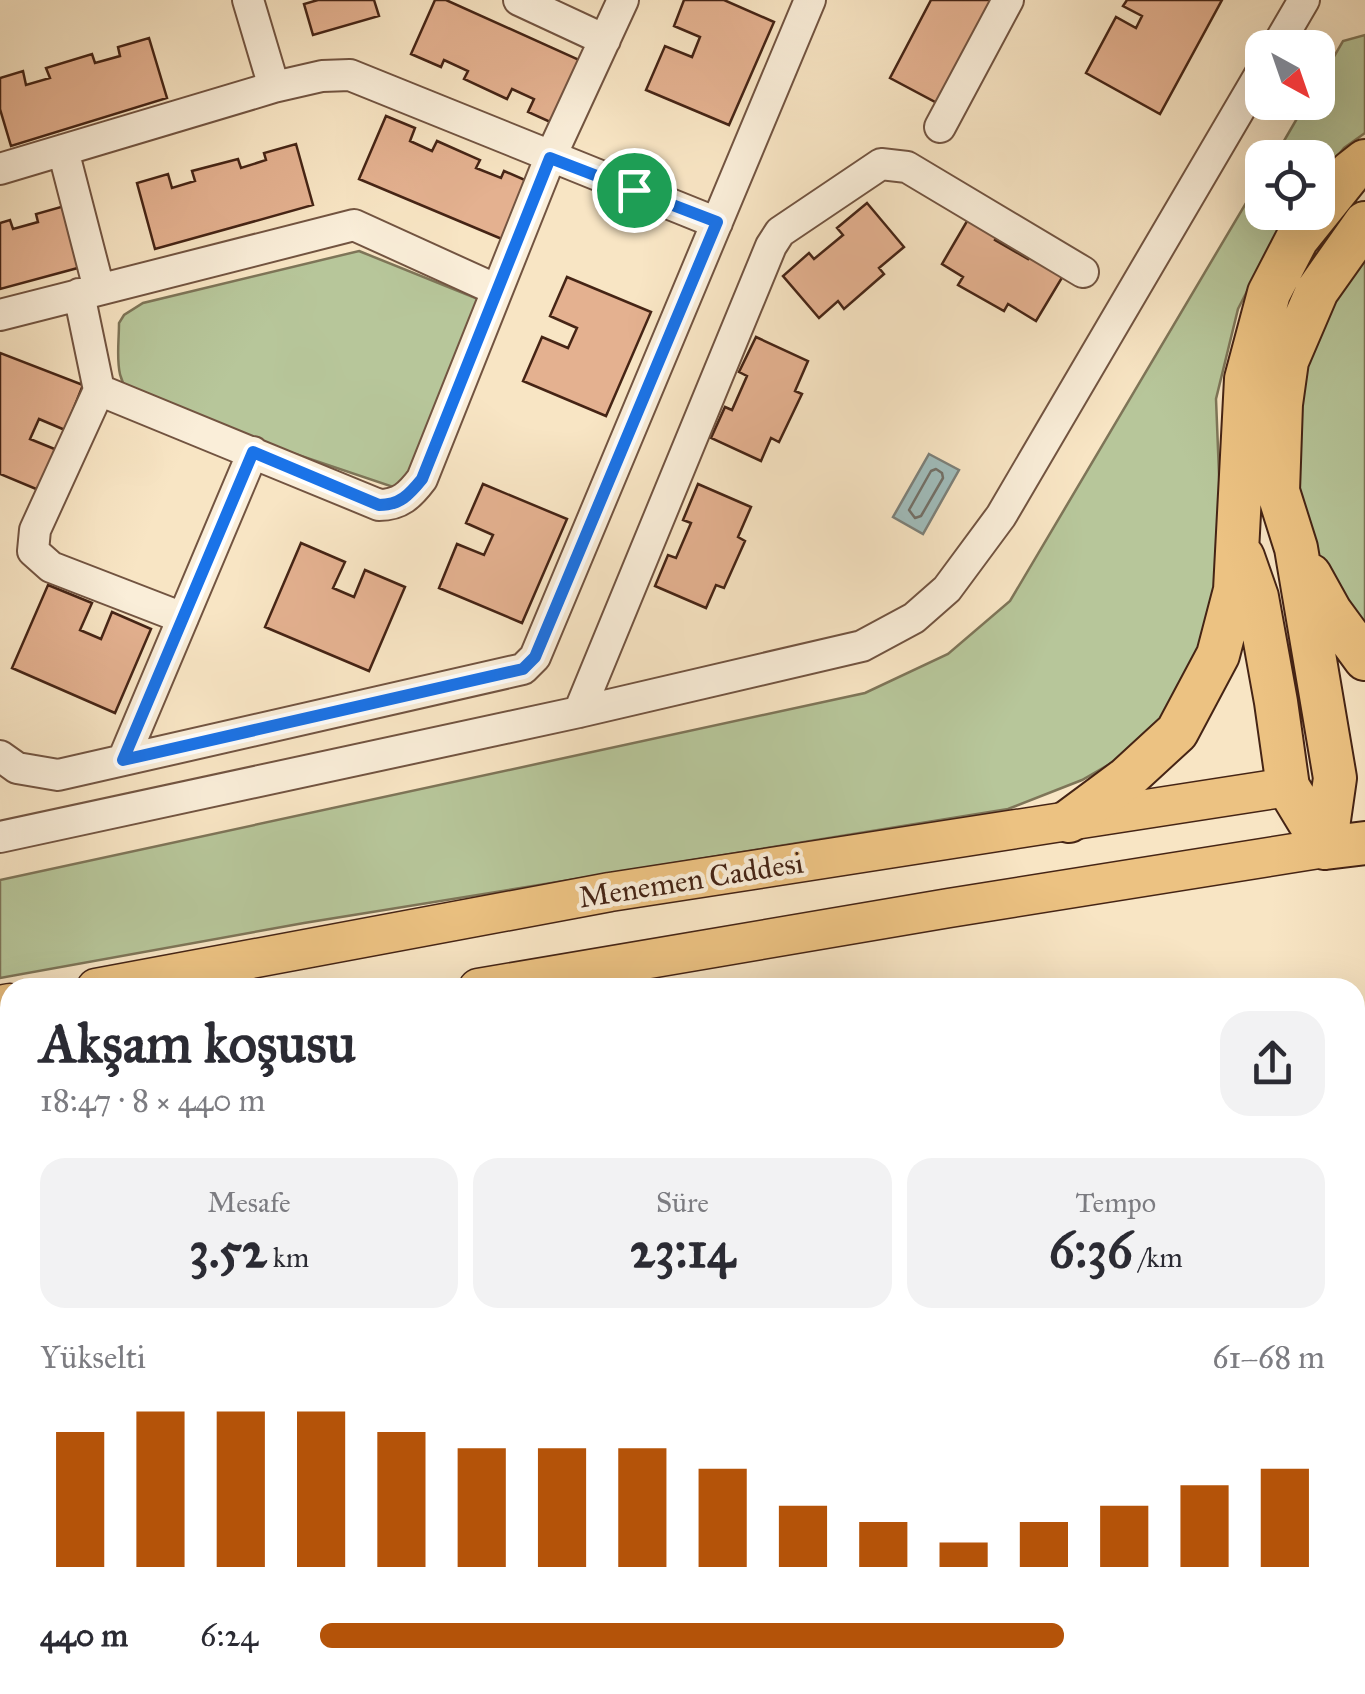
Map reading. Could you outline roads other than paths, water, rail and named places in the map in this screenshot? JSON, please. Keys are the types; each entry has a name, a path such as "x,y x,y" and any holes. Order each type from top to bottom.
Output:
{"highway":[{"path":"1068,821 1127,778 1177,732 1218,655 1236,590 1246,380 1269,293 1296,239 1350,172 1365,160"},
{"path":"1345,846 1350,776 1296,548 1278,491 1287,360 1318,291 1365,223"},
{"path":"1237,537 1257,597 1288,788 1345,846"},
{"path":"1296,548 1330,611 1365,658"},
{"path":"1288,788 1350,776"}],"main road":[{"name":"Menemen Caddesi","path":"150,978 610,892 1288,788"},
{"path":"537,978 1345,846"}],"street":[{"path":"248,0 274,87"},
{"path":"519,0 606,40"},
{"path":"98,390 379,505 393,505 409,496 422,479 550,158 623,0"},
{"path":"0,756 17,768 58,775 523,669 535,657 810,0"},
{"path":"940,126 1008,0"},
{"path":"1286,30 1304,0"},
{"path":"1314,0 1327,0"},
{"path":"0,169 274,87 322,76 350,75 717,222"},
{"path":"0,837 579,712 862,646 914,618 947,589 1001,516 1245,100"},
{"path":"64,150 89,292 98,390 35,530 32,551 51,567 183,618"},
{"path":"579,712 780,232 881,164 891,163 907,168 1083,272"},
{"path":"0,315 354,225 497,290"},
{"path":"123,760 253,452"}],"water":[{"path":"929,454 959,470 923,534 893,517"}]}
